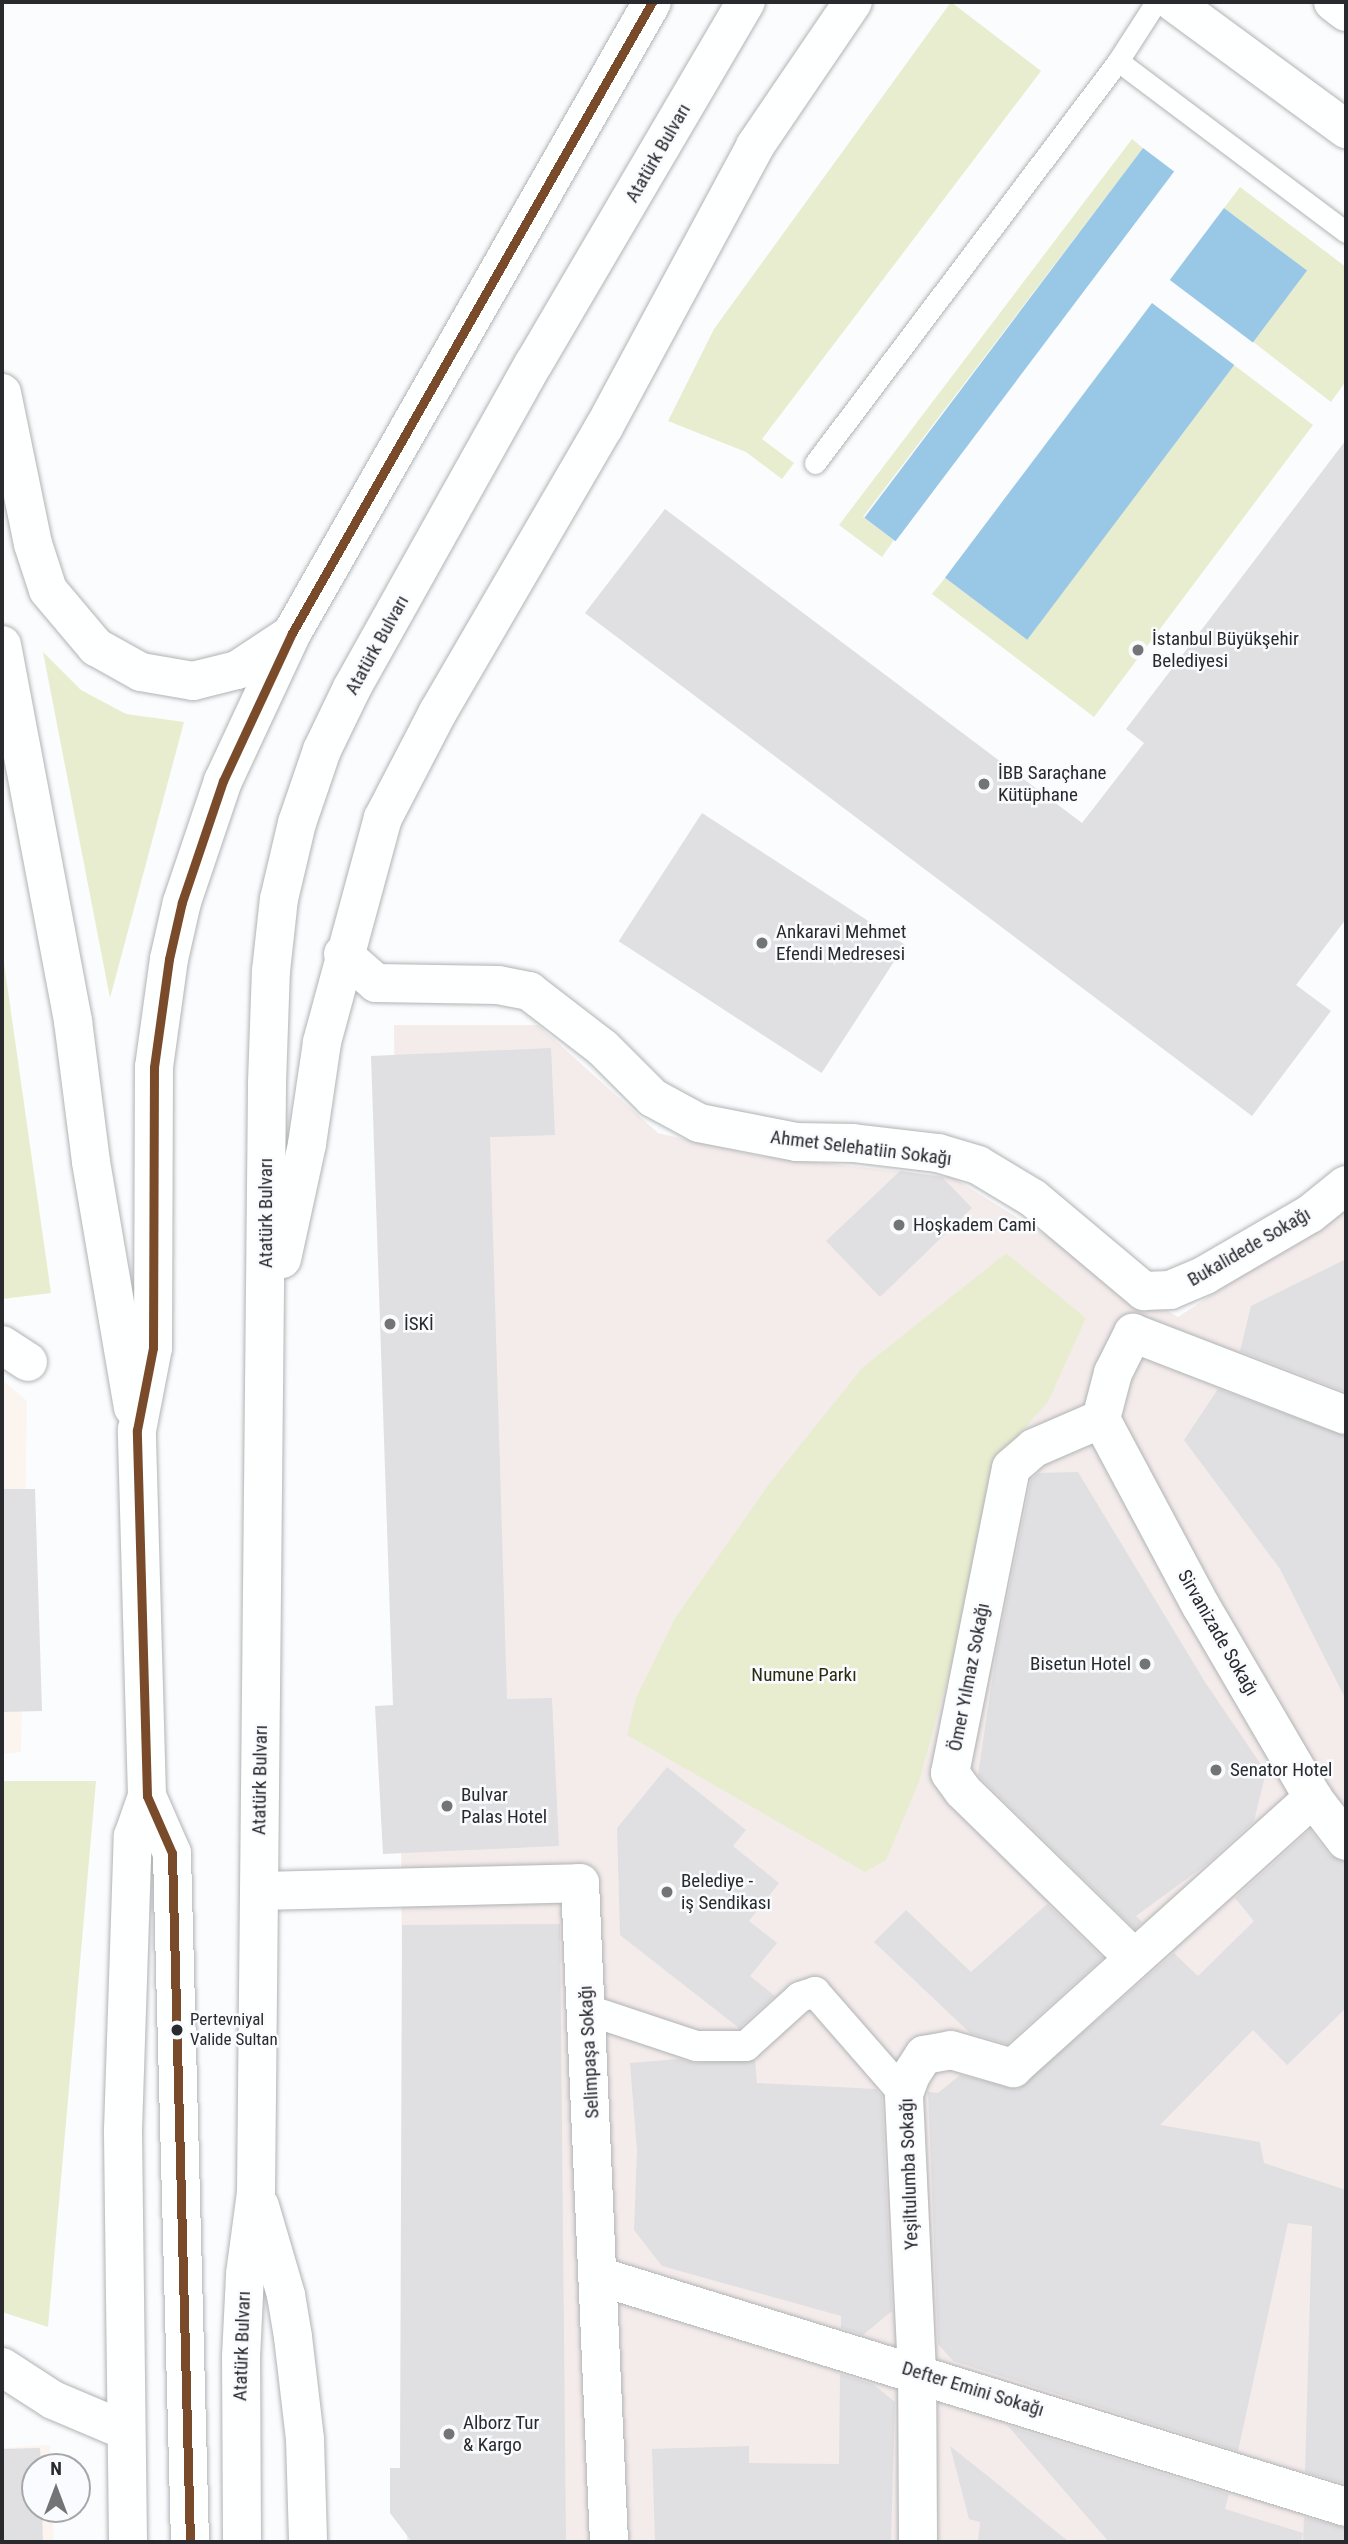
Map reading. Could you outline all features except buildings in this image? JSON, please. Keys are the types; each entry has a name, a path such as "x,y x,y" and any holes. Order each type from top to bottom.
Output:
{"main road":[{"path":"137,1430 153,1348 154,1067 169,959 182,902 223,781 292,633 653,2"},
{"name":"Atatürk Bulvarı","path":"242,2542 242,2343 245,2274 256,2193 271,971 279,899 294,836 322,750 534,363 746,2"},
{"path":"266,1333 343,954 383,818 438,712 604,427 755,146 853,2"},
{"path":"1174,2 1346,129"},
{"path":"1333,2 1346,12"},
{"path":"2,393 33,544 48,590 96,647 141,672 193,681 237,670 292,633"},
{"path":"2,645 73,1021 91,1162 137,1430 148,1796 172,1853 190,2542"},
{"name":"Ahmet Selehatiin Sokağı","path":"343,954 365,978 376,983 498,985 529,991 582,1030 653,1098 699,1123 797,1142 853,1143 938,1153 978,1165 1033,1198 1144,1291"},
{"name":"Bukalidede Sokağı","path":"1144,1291 1170,1290 1205,1275 1310,1214 1346,1185"},
{"path":"1101,1419 1113,1373 1133,1333 1346,1415"},
{"name":"Sirvanizade Sokağı","path":"1101,1419 1201,1606 1313,1798 1346,1841"},
{"name":"Ömer Yılmaz Sokağı","path":"1101,1419 1034,1448 1012,1468 950,1773 963,1791 1132,1956"},
{"path":"128,2542 124,2430 123,2130 133,1836 148,1796"},
{"name":"Yeşiltulumba Sokağı","path":"918,2542 917,2372 904,2094 924,2055 951,2050 1013,2068 1132,1956 1313,1798"},
{"name":"Selimpaşa Sokağı","path":"259,1891 580,1883 588,2010 609,2542"},
{"path":"256,2193 291,2327 305,2439 309,2542"},
{"name":"Defter Emini Sokağı","path":"598,2276 917,2372 1346,2507"},
{"path":"2,2367 53,2400 124,2430"}],"street":[{"path":"588,2010 696,2046 746,2046 800,1997 815,1992 904,2094"}],"lane":[{"path":"815,463 1118,61 1156,2"},
{"path":"1118,61 1346,232"}],"shaded area":[{"path":"394,1025 538,1025 658,1133 759,1156 952,1177 1178,1317 1346,1206 1346,2542 407,2542"},
{"path":"2,1380 27,1401 21,1752 2,1754"},
{"path":"50,2445 50,2453 21,2453 21,2523 53,2523 54,2542 2,2542 2,2448"}],"green space":[{"path":"951,2 1041,71 762,439 794,463 782,479 746,452 668,421 714,329"},
{"path":"1132,139 1143,148 863,517 894,540 882,557 839,525"},
{"path":"1240,187 1346,267 1346,381 1331,402 1252,341 1306,270 1224,208"},
{"path":"1234,365 1313,425 1094,717 932,594 945,578 1027,639"},
{"path":"43,652 81,690 126,714 184,722 110,998"},
{"path":"2,949 51,1293 2,1299"},
{"name":"Numune Parkı","path":"1006,1253 1086,1318 1048,1402 1001,1454 988,1529 919,1782 886,1860 865,1872 627,1735 636,1698 675,1618 769,1484 862,1368"},
{"path":"2,1781 96,1781 48,2327 2,2312"}],"water":[{"path":"1143,148 1174,171 896,541 864,518"},
{"path":"1224,208 1307,271 1253,342 1170,280"},
{"path":"1152,303 1234,365 1027,640 945,578"}],"transit line":[{"path":"190,2542 172,1853 147,1796 137,1430 153,1348 154,1067 169,959 182,902 223,781 292,633 652,2"}],"place":[{"name":"İstanbul Büyükşehir Belediyesi","path":"1138,650"},
{"name":"İBB Saraçhane Kütüphane","path":"984,784"},
{"name":"Ankaravi Mehmet Efendi Medresesi","path":"762,943"},
{"name":"Hoşkadem Cami","path":"899,1225"},
{"name":"İSKİ","path":"390,1324"},
{"name":"Bisetun Hotel","path":"1145,1664"},
{"name":"Senator Hotel","path":"1216,1770"},
{"name":"Bulvar Palas Hotel","path":"447,1806"},
{"name":"Belediye - iş Sendikası","path":"667,1892"},
{"name":"Pertevniyal Valide Sultan","path":"177,2030"},
{"name":"Alborz Tur & Kargo","path":"449,2434"}]}
